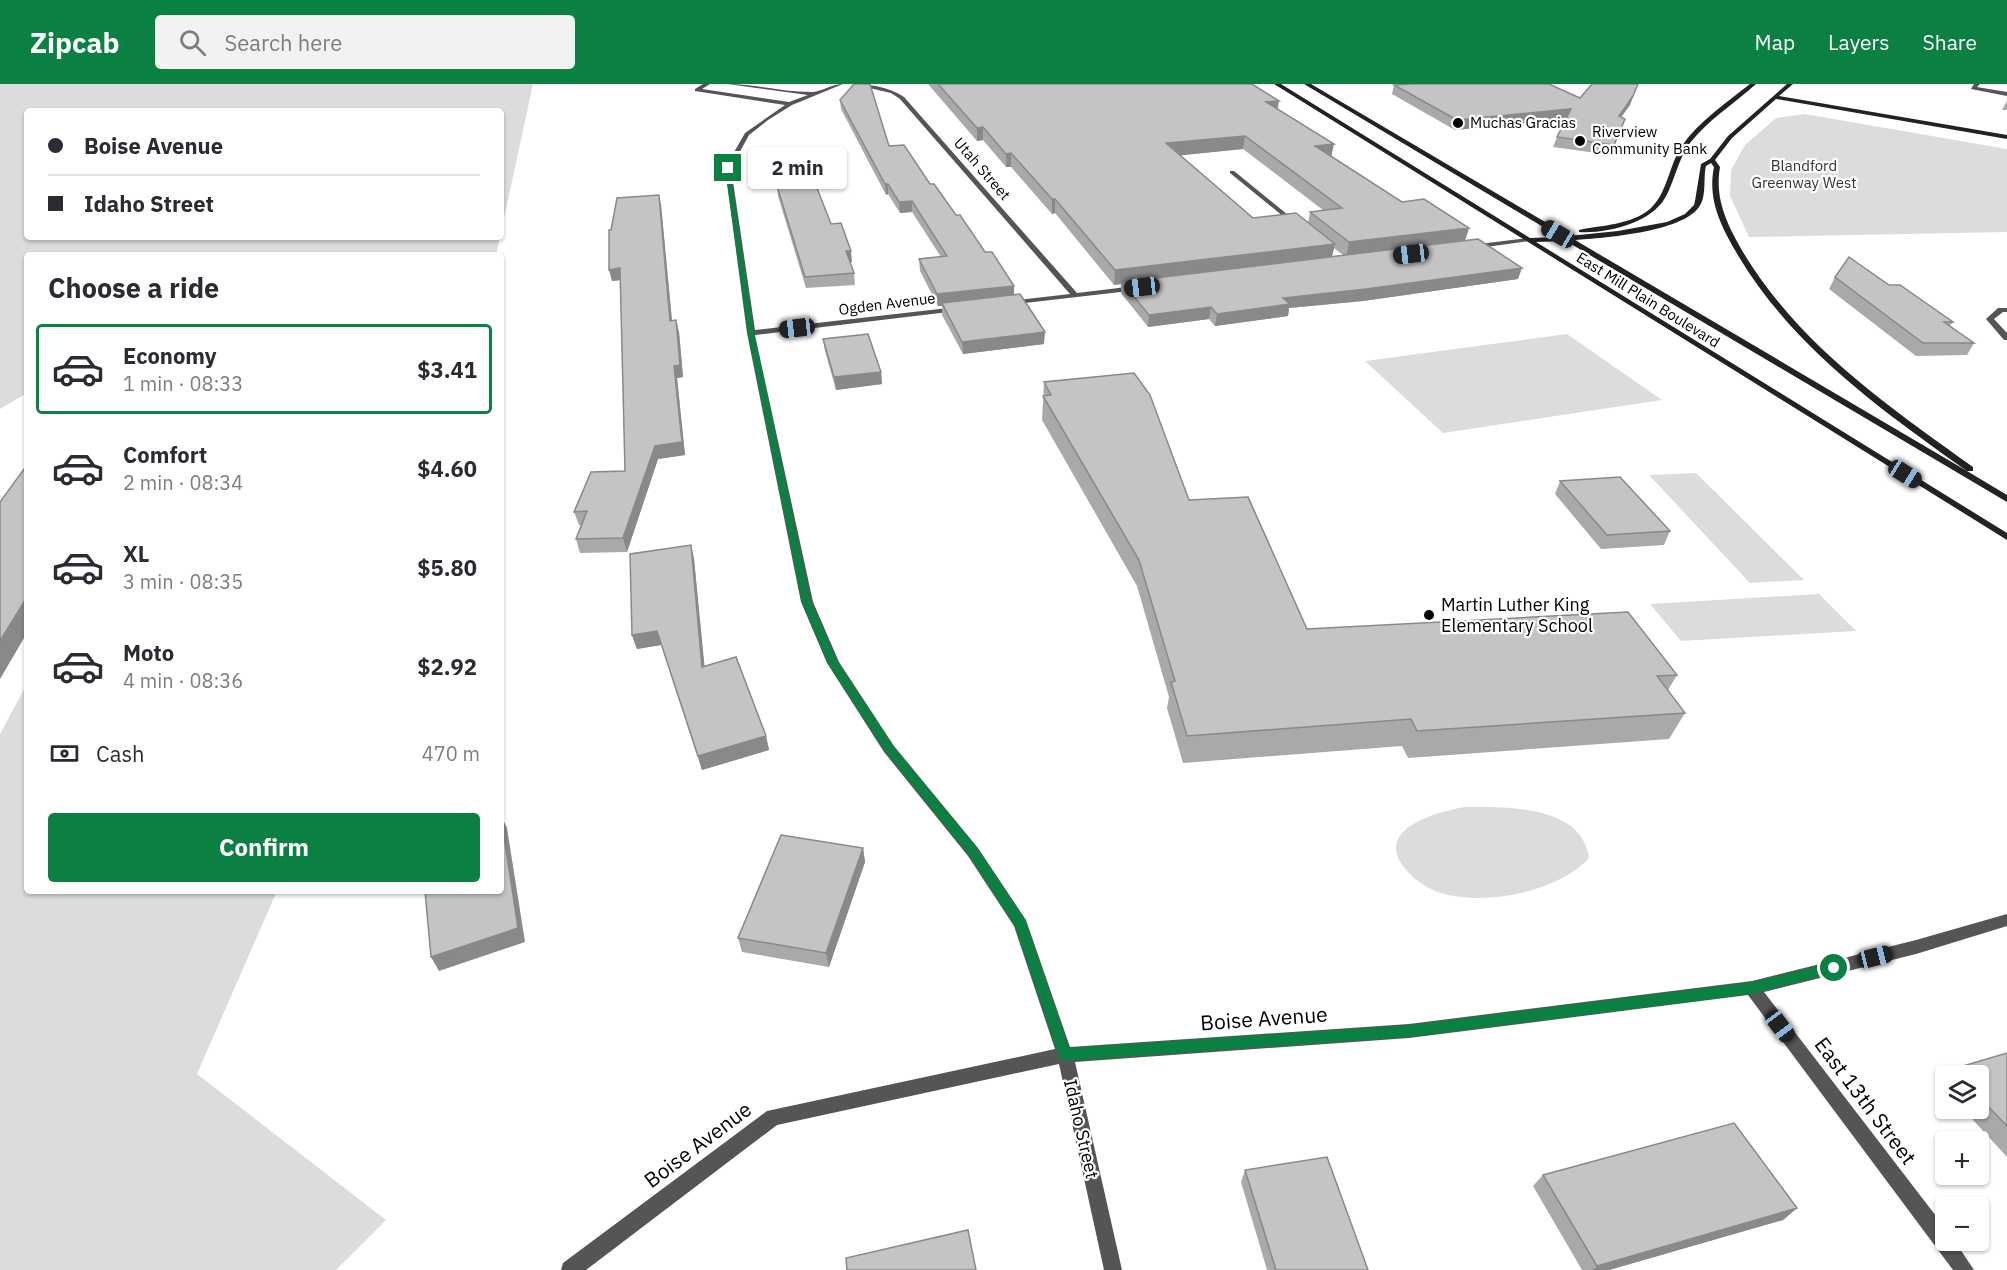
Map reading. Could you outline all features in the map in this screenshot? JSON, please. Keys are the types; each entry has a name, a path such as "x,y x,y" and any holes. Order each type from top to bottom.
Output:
{"street":[{"path":"707,84 697,90 790,104"},
{"path":"730,84 814,94"},
{"name":"Idaho Street","path":"840,84 790,104 747,134 728,168 751,333 807,602 833,663 889,749 973,852 1021,924 1065,1055 1113,1270"},
{"name":"Utah Street","path":"855,84 893,92 902,98 1076,295"},
{"name":"East Mill Plain Boulevard","path":"1277,84 2007,537"},
{"name":"East Mill Plain Boulevard","path":"1307,84 2007,498"},
{"path":"1457,248 1527,240 1615,225 1654,208 1659,203 1674,165 1686,144 1753,84"},
{"path":"1527,240 1570,240 1653,226 1692,212 1698,200 1703,165 1712,160 1730,137 1790,84"},
{"path":"1975,86 2007,94"},
{"path":"1775,97 2007,137"},
{"path":"1712,160 1718,167 1714,190 1718,211 1756,280 1792,326 1878,403 2007,498"},
{"path":"1232,172 1306,232"},
{"path":"1006,303 1145,286"},
{"name":"Ogden Avenue","path":"751,333 971,307"},
{"path":"2007,310 2001,310 1990,319 2007,338"},
{"name":"Boise Avenue","path":"570,1270 773,1116 1065,1055 1409,1031 1752,988 1916,947 2007,920"},
{"name":"East 13th Street","path":"1752,988 1965,1270"}],"green space":[{"path":"0,84 533,84 504,218 504,108 24,108 24,240 499,240 497,252 24,252 24,395 0,409"},
{"name":"Blandford Greenway West","path":"1805,114 2007,149 2007,232 1749,237 1730,196 1731,170 1745,145 1776,118"},
{"path":"1567,334 1662,400 1443,433 1365,361"},
{"path":"1696,473 1804,580 1750,583 1649,475"},
{"path":"1819,594 1856,631 1681,641 1650,604"},
{"path":"24,690 24,894 276,894 197,1074 386,1220 336,1270 0,1270 0,734"},
{"path":"1464,807 1520,809 1557,818 1572,827 1583,840 1589,858 1558,880 1516,894 1473,898 1435,891 1417,880 1403,866 1397,853 1397,841 1413,824 1440,813"}],"building":[{"path":"854,84 870,84 889,146 904,145 930,184 934,184 956,215 960,215 985,252 992,252 1014,286 937,294 919,259 947,256 912,201 899,202 888,184 885,184 840,100"},
{"path":"938,84 1252,84 1279,101 1266,102 1334,144 1315,146 1402,202 1424,199 1469,228 1349,242 1310,212 1342,208 1245,136 1166,143 1253,218 1296,213 1335,244 1115,270 1055,199 1052,199 1011,153 1006,154 983,127 977,128"},
{"path":"1549,84 1580,98 1592,84 1638,84 1633,96 1619,116 1625,119 1614,145 1557,137 1571,109 1457,120 1394,85"},
{"path":"815,183 831,224 841,223 851,251 846,251 854,273 805,277 777,186"},
{"path":"659,195 670,321 676,320 680,365 674,366 682,442 655,446 623,538 576,539 587,511 574,512 591,472 625,471 620,268 609,270 609,230 611,230 617,198"},
{"path":"1478,239 1522,268 1283,298 1290,304 1217,314 1211,307 1149,315 1122,282"},
{"path":"1849,257 1889,285 1900,285 1953,322 1944,322 1974,343 1923,343 1835,277"},
{"path":"1020,294 1045,332 962,342 942,303"},
{"path":"868,334 881,372 834,377 823,339"},
{"path":"1134,373 1150,395 1189,500 1248,497 1307,629 1628,612 1677,675 1657,676 1685,713 1417,731 1411,719 1187,736 1171,682 1175,681 1139,560 1043,396 1051,395 1044,382"},
{"path":"24,469 24,602 0,641 0,502"},
{"path":"1620,477 1670,531 1607,535 1560,481"},
{"path":"691,545 702,667 736,657 766,736 698,756 657,631 632,635 630,554"},
{"path":"781,835 863,848 826,953 738,938"},
{"path":"504,837 518,928 431,957 425,894 504,894"},
{"path":"2007,1053 2007,1126 1989,1107 1989,1065 1966,1065"},
{"path":"1734,1123 1797,1208 1597,1266 1543,1175"},
{"path":"1327,1157 1368,1270 1276,1270 1245,1170"},
{"path":"968,1230 976,1270 847,1270 846,1258"}],"place":[{"name":"Muchas Gracias","path":"1458,123"},
{"name":"Riverview Community Bank","path":"1580,141"},
{"name":"Martin Luther King Elementary School","path":"1429,615"}],"route":[{"path":"728,168 751,333 773,450 807,602 833,663 889,749 973,852 1021,924 1065,1055 1409,1031 1752,988 1834,968"}]}
